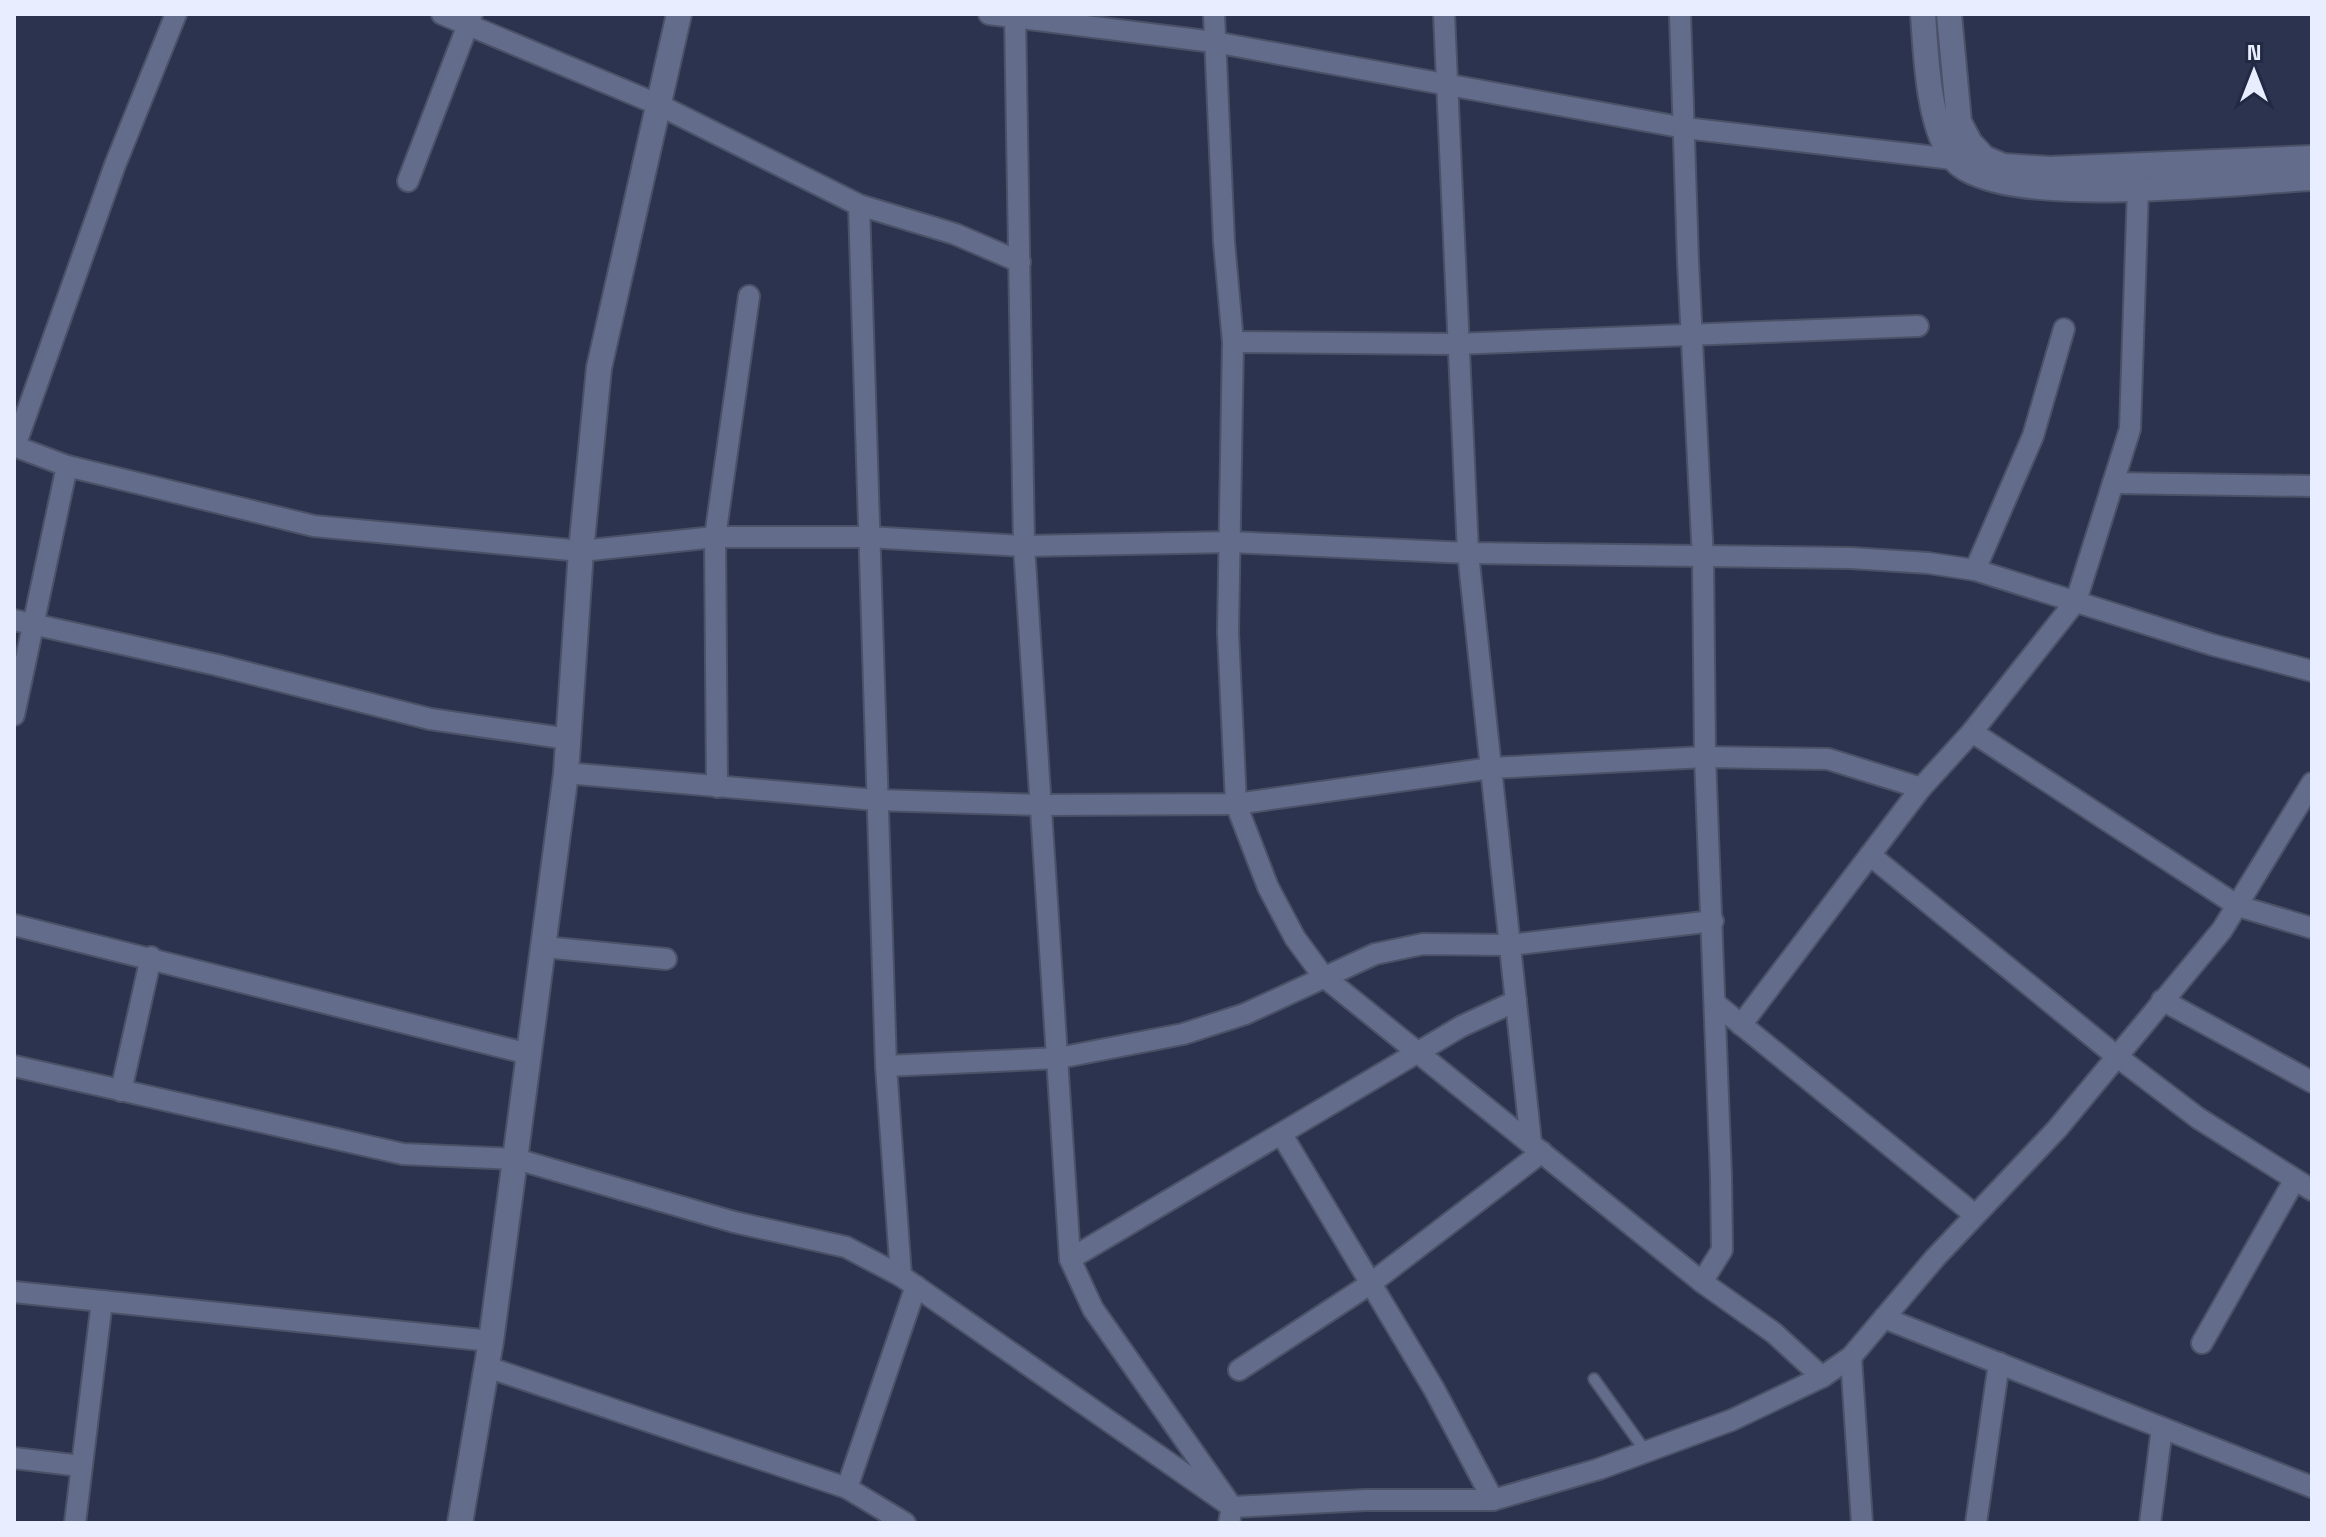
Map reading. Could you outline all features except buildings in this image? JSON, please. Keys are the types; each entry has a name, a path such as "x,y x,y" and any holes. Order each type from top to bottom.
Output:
{"street":[{"path":"176,14 115,165 14,446 67,466 314,526 581,551 715,537 868,537 1024,546 1231,542 1468,553 1703,559 1851,558 1975,570 2213,645 2312,671"},
{"path":"442,14 471,20 657,104 859,205 955,234 1020,262"},
{"path":"460,1523 491,1341 566,773 581,551 599,368 679,14"},
{"path":"989,14 1214,42 1685,128 1953,159"},
{"path":"1214,14 1233,342 1229,712 1236,804 1268,887 1295,938 1323,976 1702,1282 1774,1333 1822,1377"},
{"path":"1444,14 1456,344 1468,553 1516,1001 1537,1148"},
{"path":"1680,14 1691,336 1703,559 1705,757 1716,1004 1722,1250 1702,1282"},
{"path":"1923,14 1932,97 1940,132 1953,159 1970,174 2000,184 2048,189 2312,178"},
{"path":"1949,14 1959,122 1970,143 1984,158 2003,166 2050,169 2312,158"},
{"path":"1016,17 1024,546 1070,1259 1093,1309 1230,1515"},
{"path":"408,181 471,20"},
{"path":"1741,1025 1921,788 1972,732 2076,601 2130,429 2138,187"},
{"path":"847,1488 909,1281 886,1066 859,205"},
{"path":"717,787 715,537 749,296"},
{"path":"1233,342 1456,344 1918,326"},
{"path":"1975,570 2033,436 2064,329"},
{"path":"14,715 36,626 67,466"},
{"path":"2113,483 2312,486"},
{"path":"14,620 217,665 430,719 569,739"},
{"path":"1972,732 2238,906 2312,928"},
{"path":"566,773 876,800 1042,805 1236,804 1491,768 1705,757 1828,759 1921,788"},
{"path":"14,1066 403,1154 516,1159 734,1222 846,1247 909,1281 1230,1515 1366,1500 1493,1500 1646,1452 1732,1420 1822,1377 1851,1357 1975,1215 2057,1129 2238,906 2312,783"},
{"path":"1870,855 2115,1055 2198,1118 2303,1185 2202,1343"},
{"path":"886,1066 1059,1058 1183,1034 1245,1014 1375,954 1423,944 1510,945 1713,921"},
{"path":"14,925 529,1054"},
{"path":"544,947 666,959"},
{"path":"121,1091 151,957"},
{"path":"2162,1000 2312,1082"},
{"path":"1070,1259 1420,1054 1462,1026 1516,1001"},
{"path":"1716,1004 1975,1215"},
{"path":"1282,1135 1434,1389 1493,1500"},
{"path":"1239,1370 1370,1284 1537,1148"},
{"path":"14,1292 491,1341"},
{"path":"75,1523 102,1301"},
{"path":"1884,1318 2312,1487"},
{"path":"1851,1357 1862,1523"},
{"path":"1976,1523 1999,1363"},
{"path":"487,1367 847,1488 905,1523"},
{"path":"2150,1523 2162,1428"},
{"path":"14,1458 81,1466"}],"lane":[{"path":"1594,1379 1646,1452"}]}
